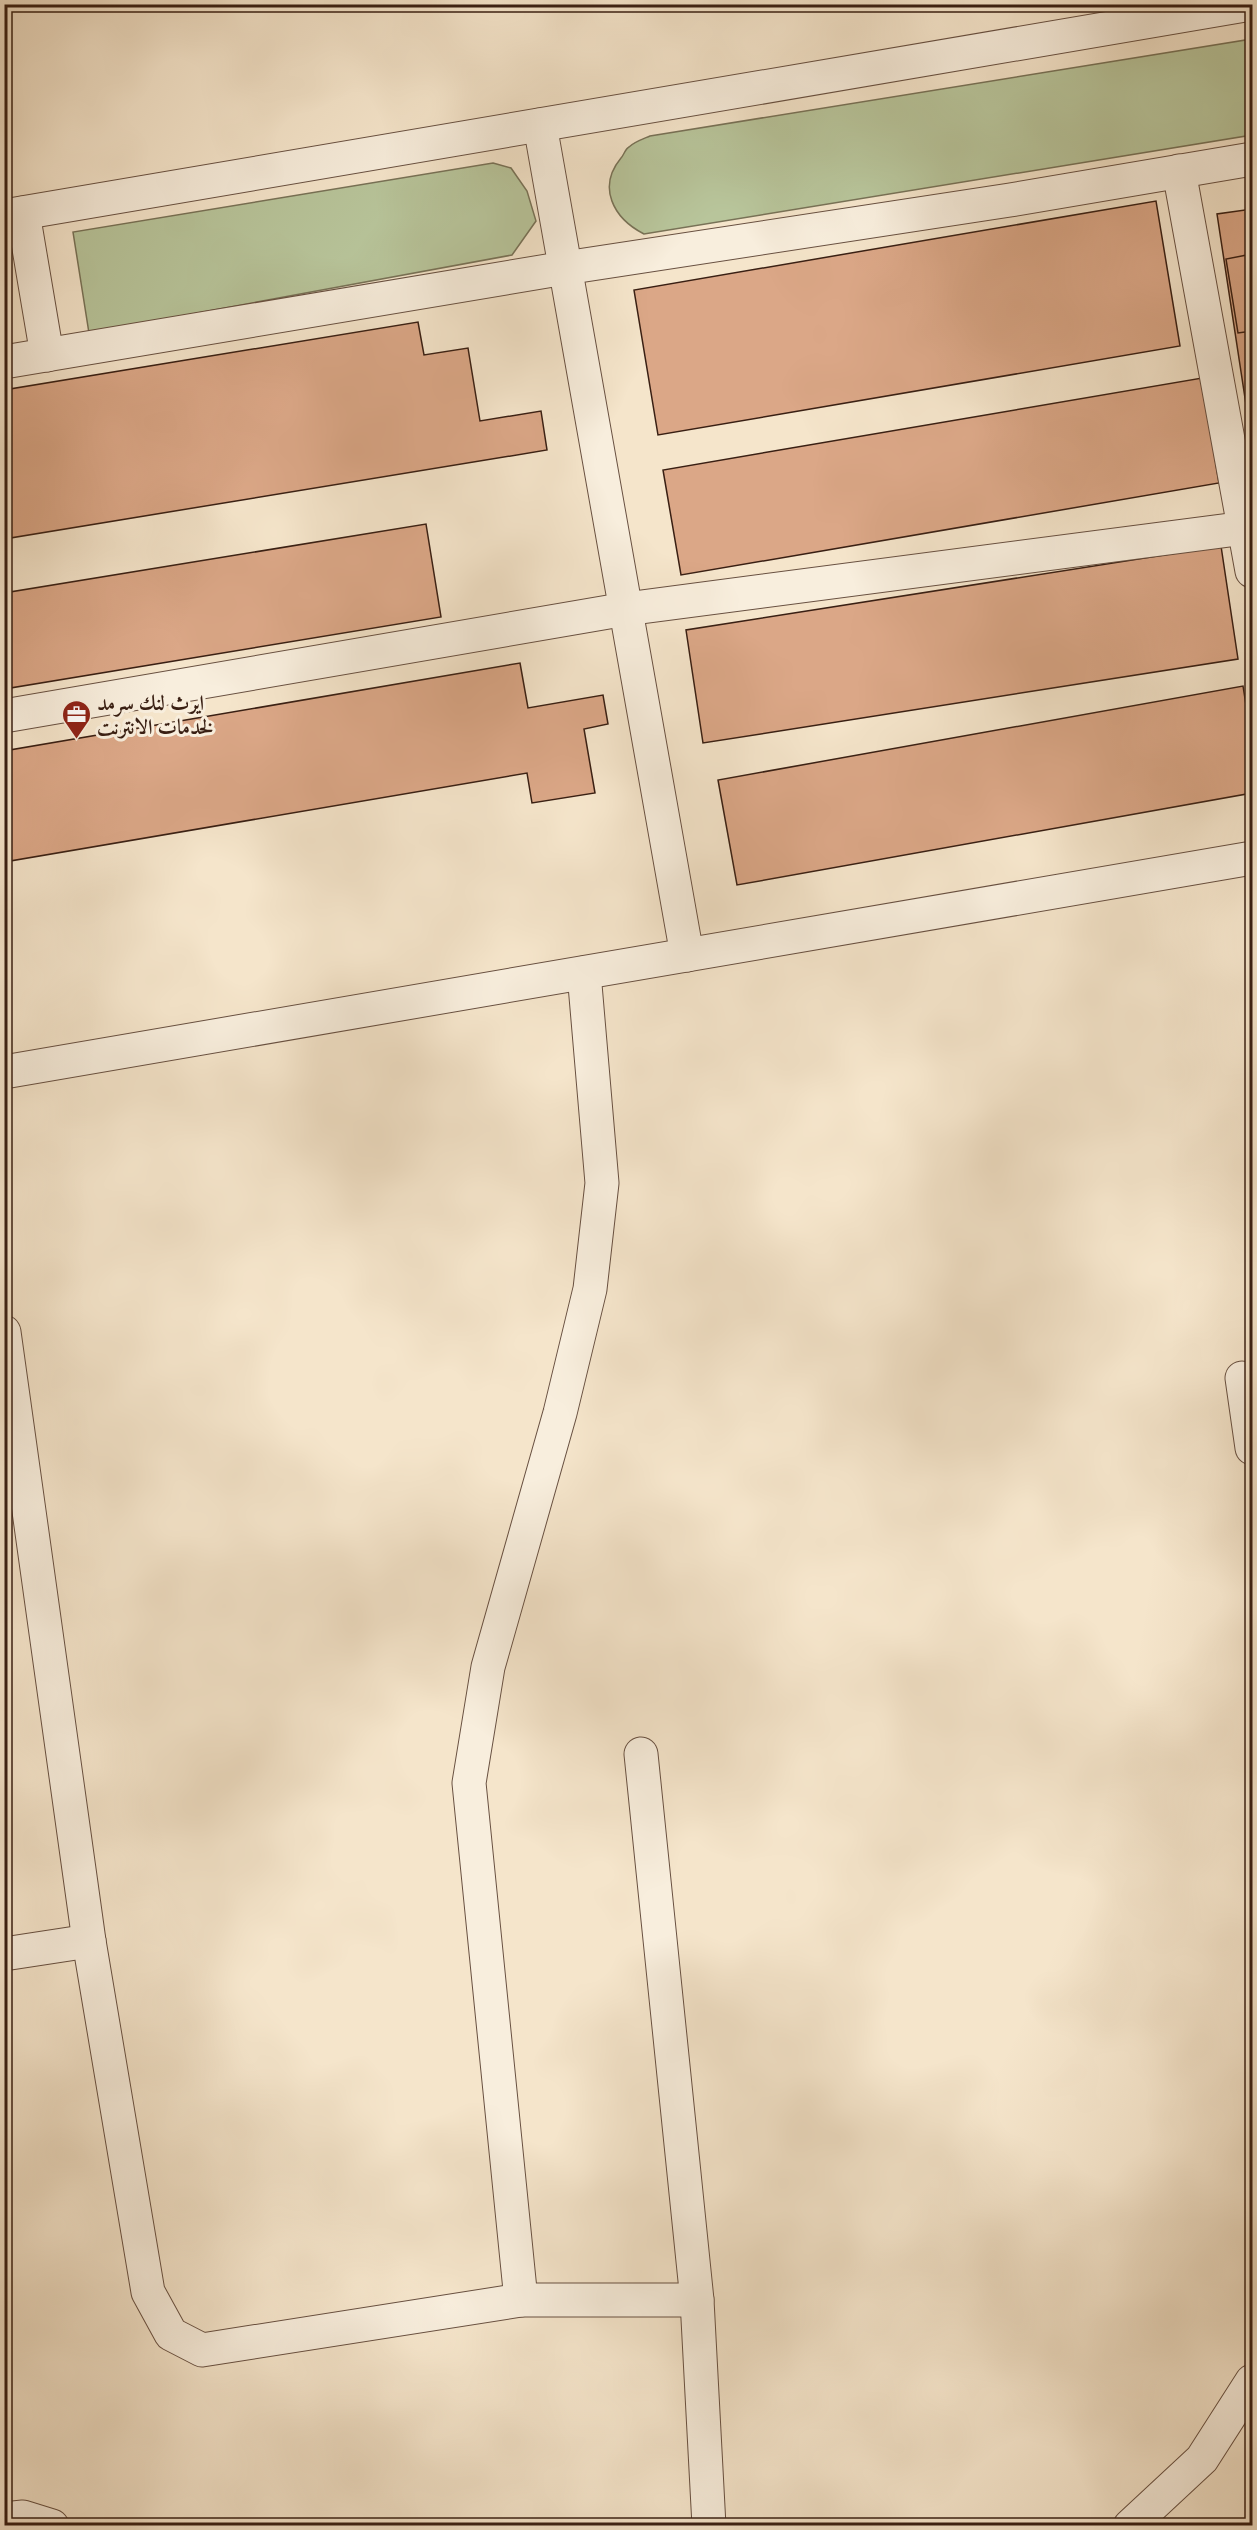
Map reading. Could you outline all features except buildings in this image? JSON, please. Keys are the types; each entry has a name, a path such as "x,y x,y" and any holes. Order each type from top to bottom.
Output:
{"street":[{"path":"47,355 14,214 1251,4"},
{"path":"540,125 687,955"},
{"path":"4,362 565,268 1010,200 1252,159"},
{"path":"1179,171 1252,571"},
{"path":"4,716 626,609 1245,528"},
{"path":"4,1072 1252,858"},
{"path":"521,2300 469,1783 489,1667 560,1413 590,1289 602,1183 584,973"},
{"path":"4,1332 89,1941 148,2292 171,2334 202,2350 521,2300 697,2300"},
{"path":"1242,1378 1252,1448"},
{"path":"641,1754 697,2300 709,2526"},
{"path":"4,1954 89,1941"},
{"path":"1130,2526 1202,2459 1252,2381"},
{"path":"4,2519 23,2517 52,2526"}],"green space":[{"path":"1252,39 1252,135 644,234 624,219 612,201 610,180 614,169 628,148 650,136"},
{"path":"493,163 511,168 527,191 536,221 512,255 89,333 73,232"}],"place":[{"name":"ايرث لنك سرمد لخدمات الانترنت","path":"76,740"}]}
